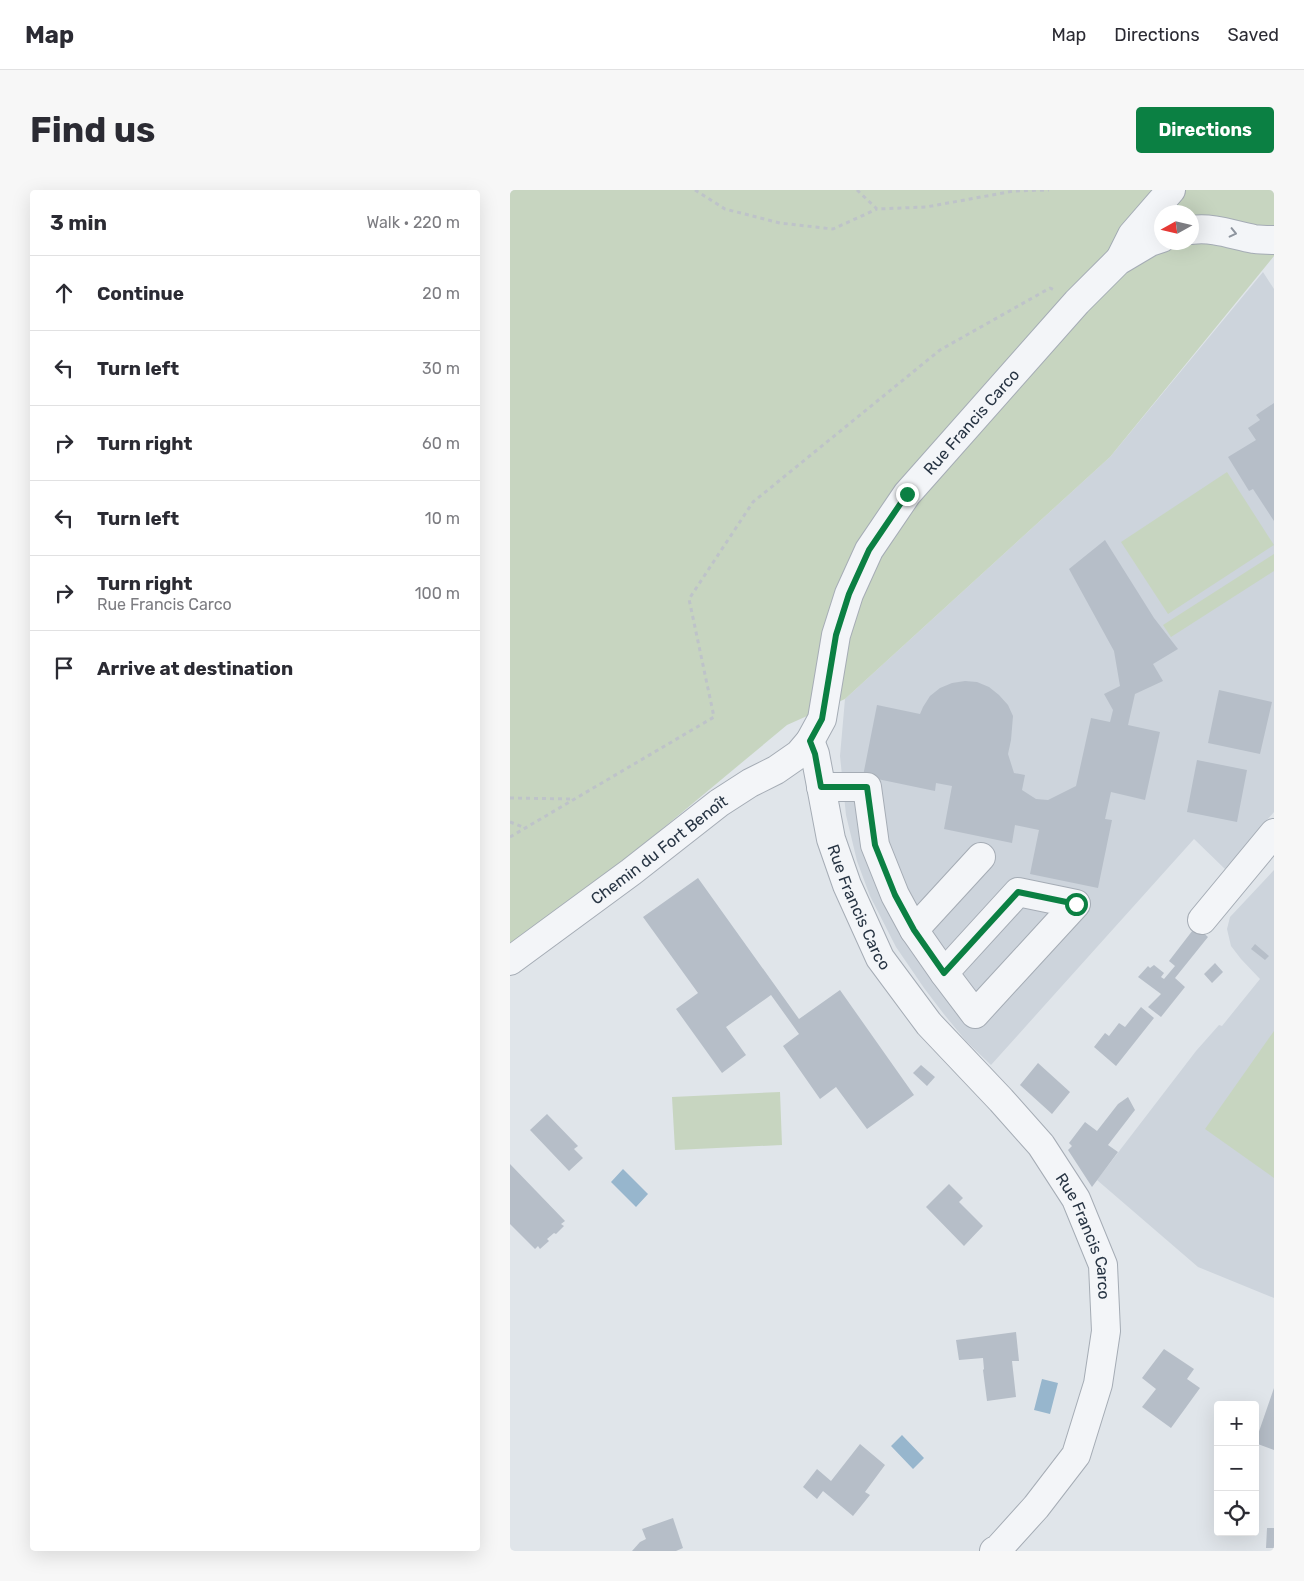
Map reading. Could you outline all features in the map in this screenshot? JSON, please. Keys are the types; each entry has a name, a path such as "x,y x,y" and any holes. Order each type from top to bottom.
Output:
{"street":[{"name":"Rue Francis Carco","path":"1118,261 1132,235 1171,190"},
{"path":"1199,229 1227,232 1255,239 1274,240"},
{"name":"Rue Francis Carco","path":"994,1551 1036,1508 1076,1456 1098,1384 1106,1331 1102,1265 1076,1199 1041,1145 929,1024 880,958 847,885 831,839 815,754 810,741 822,719 836,635 849,594 869,550 907,494 1077,302 1118,261 1154,241"},
{"name":"Chemin du Fort Benoît","path":"510,961 631,872 719,803 750,783 776,770 799,754 810,741"},
{"path":"821,787 867,787 875,845 895,895 914,930 944,973 975,1014 1076,904 1018,892 944,973"},
{"path":"1202,920 1274,834"},
{"path":"914,930 981,857"}],"path":[{"path":"695,190 725,209 780,223 833,229 877,209 926,207 1014,191 1049,190"},
{"path":"857,190 877,209"},
{"path":"510,837 714,717 689,599 754,502 940,350 1050,288 1077,302"},
{"path":"510,798 574,799"},
{"path":"510,822 525,828"}],"shaded area":[{"path":"1263,272 1274,289 1274,812 1225,869 1194,839 991,1065 966,1041 924,988 896,947 870,896 857,861 846,815 840,756 845,699 1110,457"},
{"path":"1274,870 1274,1298 1198,1267 1097,1180 1196,1051 1219,1025 1222,1026 1260,979 1231,946 1227,929 1230,917"}],"green space":[{"path":"510,190 1274,190 1274,256 1110,457 845,699 787,725 531,938 510,950"},
{"path":"1227,472 1274,545 1168,614 1121,542"},
{"path":"1274,554 1274,571 1171,637 1163,625"},
{"path":"1274,1031 1274,1178 1205,1129"},
{"path":"780,1092 782,1145 675,1150 672,1097"}],"water":[{"path":"623,1169 648,1194 636,1207 611,1182"},
{"path":"1042,1379 1058,1383 1050,1414 1034,1410"},
{"path":"902,1435 924,1458 913,1469 891,1446"}],"building":[{"path":"1274,403 1274,521 1253,489 1249,491 1228,457 1256,440 1248,428 1260,420 1256,415"},
{"path":"1105,540 1154,618 1178,649 1153,664 1163,681 1135,694 1128,725 1160,732 1145,800 1111,792 1105,819 1112,820 1098,888 1030,874 1039,830 1015,825 1012,843 944,829 952,786 936,783 935,791 863,776 877,705 920,714 930,696 940,688 952,683 965,681 977,682 989,687 1008,705 1013,716 1008,754 1014,773 1025,775 1022,790 1036,799 1048,800 1076,786 1091,718 1110,722 1113,710 1104,694 1120,686 1114,651 1069,569"},
{"path":"1219,690 1272,702 1260,754 1208,743"},
{"path":"1197,760 1247,770 1237,822 1187,812"},
{"path":"698,878 799,1019 840,990 914,1095 867,1129 836,1087 820,1099 783,1046 799,1034 771,995 726,1027 746,1055 722,1073 676,1009 698,993 643,917"},
{"path":"1196,926 1208,937 1175,978 1185,987 1161,1017 1148,1007 1161,994 1138,977 1148,966 1150,968 1154,965 1164,973 1161,977 1164,979 1175,966 1169,961"},
{"path":"1255,944 1269,956 1265,960 1251,949"},
{"path":"1215,963 1223,972 1212,983 1204,974"},
{"path":"1141,1007 1154,1018 1116,1066 1094,1047 1105,1033 1109,1036 1119,1023 1125,1027"},
{"path":"1038,1063 1070,1092 1052,1114 1020,1085"},
{"path":"921,1065 935,1077 927,1086 913,1073"},
{"path":"1128,1097 1135,1110 1108,1145 1118,1152 1092,1187 1068,1150 1072,1146 1069,1143 1085,1122 1097,1131 1118,1104"},
{"path":"547,1114 578,1146 574,1149 583,1158 569,1171 530,1130"},
{"path":"510,1164 565,1221 561,1224 564,1226 547,1239 549,1241 540,1249 538,1246 535,1249 510,1224"},
{"path":"949,1184 963,1198 959,1202 983,1226 964,1246 926,1207"},
{"path":"1016,1332 1019,1361 1012,1361 1016,1397 987,1401 983,1358 959,1360 956,1340"},
{"path":"1164,1349 1194,1369 1187,1379 1200,1388 1171,1428 1142,1407 1156,1389 1142,1378"},
{"path":"1274,1388 1274,1450 1259,1444 1259,1431"},
{"path":"860,1444 885,1465 865,1492 870,1495 853,1516 823,1491 817,1499 803,1487 817,1469 831,1481"},
{"path":"673,1518 683,1548 676,1551 632,1551 640,1542 646,1539 642,1529"},
{"path":"1267,1528 1274,1528 1274,1548 1266,1548"}],"route":[{"path":"907,494 869,550 849,594 836,635 822,719 810,741 815,754 821,787 867,787 875,845 895,895 914,930 944,973 1018,892 1076,904"}]}
